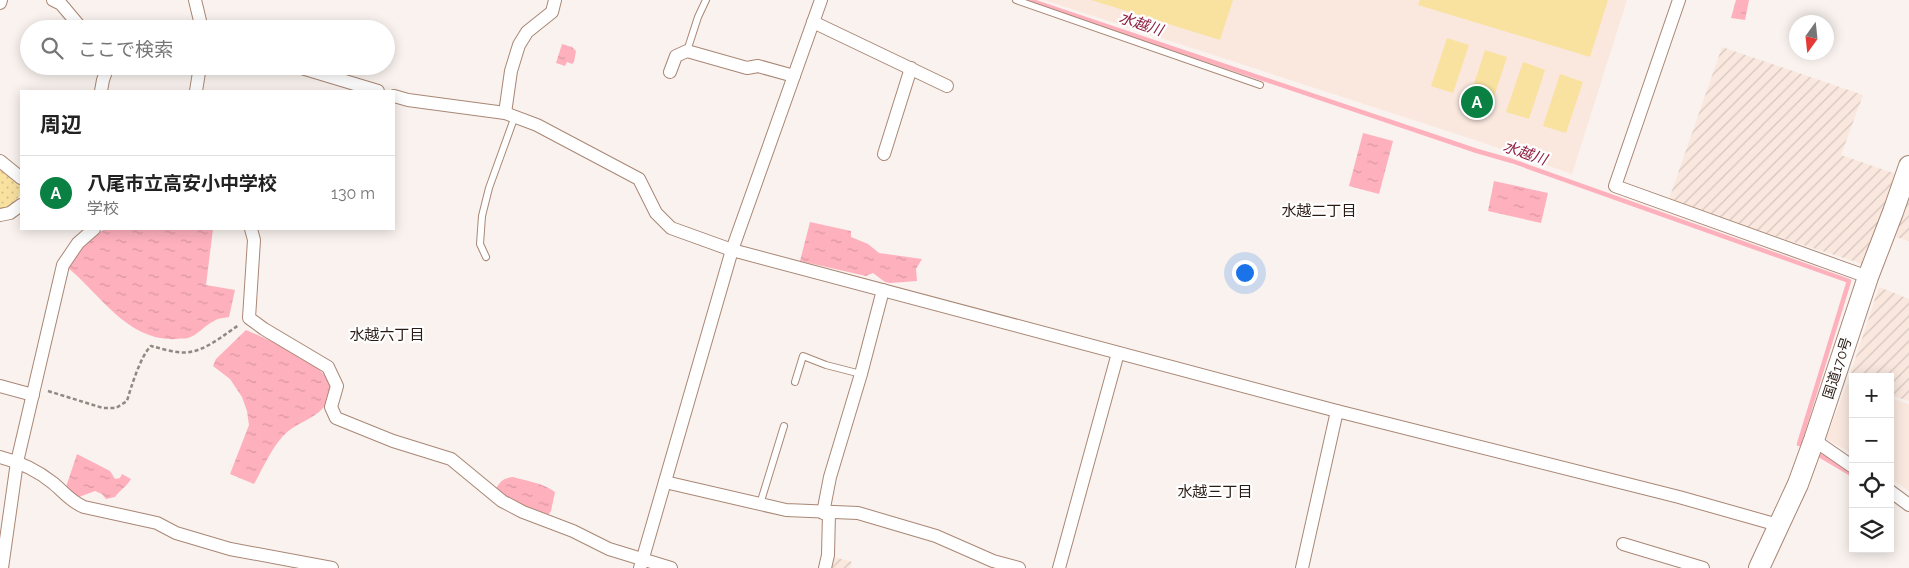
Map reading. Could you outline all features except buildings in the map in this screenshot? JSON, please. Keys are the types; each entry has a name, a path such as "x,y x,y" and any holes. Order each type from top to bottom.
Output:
{"highway":[{"name":"国道170号","path":"1759,568 1798,484 1868,277 1909,166"}],"street":[{"path":"196,0 200,20"},
{"path":"510,115 511,71 518,44 527,32 552,12 555,0"},
{"path":"641,564 732,250 821,0"},
{"path":"1679,0 1615,186 1868,277"},
{"path":"59,1 75,20"},
{"path":"813,22 947,86"},
{"path":"670,72 676,56 687,51 747,68 758,66 794,76"},
{"path":"884,154 910,68"},
{"path":"101,90 104,75"},
{"path":"196,90 199,75"},
{"path":"320,75 356,88 371,90"},
{"path":"395,96 408,100 510,115 537,125 639,179 656,213 671,228 732,250 1118,353 1678,497 1778,525"},
{"path":"0,161 20,177"},
{"path":"0,215 10,213 20,206"},
{"path":"2,568 17,462 63,265 78,243 91,230"},
{"path":"251,230 254,240 249,318 328,367 337,386 331,407 336,418 393,441 451,459 502,502 573,531 641,564 671,568"},
{"path":"825,568 828,555 826,513 830,477 884,290"},
{"path":"1059,568 1118,353"},
{"path":"0,386 34,391"},
{"path":"1302,568 1337,410"},
{"path":"1814,440 1849,464"},
{"path":"0,457 17,462 38,472 76,504 84,507 157,523 176,533 230,549 332,568"},
{"path":"665,482 786,510 858,513 936,536 993,561 1019,568"},
{"path":"1894,494 1909,505"},
{"path":"1623,544 1703,568"}],"lane":[{"path":"687,51 698,17 706,0"},
{"path":"1016,0 1260,85"},
{"path":"486,258 480,244 482,216 488,188 510,115"},
{"path":"794,382 803,356 826,365 861,374"},
{"path":"760,504 784,426"}],"path":[{"path":"34,391 103,408 116,408 127,402 132,382 145,351 151,346 171,351 190,352 206,346 249,318"}],"shaded area":[{"path":"1044,0 1627,0 1572,174 1478,141"},
{"path":"1091,0 1233,0 1220,40"},
{"path":"1420,0 1608,0 1590,57 1418,5"},
{"path":"1447,38 1469,45 1453,93 1431,86"},
{"path":"1722,47 1863,95 1841,155 1896,174 1866,265 1668,202"},
{"path":"1485,50 1507,57 1491,106 1469,99"},
{"path":"1523,62 1545,70 1529,119 1506,112"},
{"path":"1560,74 1583,82 1566,133 1543,126"},
{"path":"0,166 20,186 20,193 15,202 8,208 0,211"},
{"path":"1909,195 1909,241 1896,237"},
{"path":"1879,287 1909,299 1909,401 1894,396 1894,373 1851,373"},
{"path":"1847,384 1849,385 1849,452 1826,439"},
{"path":"1894,399 1909,404 1909,491 1894,481"},
{"path":"831,556 852,562 850,568 828,568"}],"water":[{"path":"1736,0 1749,0 1745,20 1731,18"},
{"path":"562,44 572,47 576,51 572,64 567,62 565,66 556,63"},
{"path":"1363,133 1393,141 1379,194 1349,186"},
{"path":"1494,181 1548,193 1541,223 1488,211"},
{"path":"810,222 851,231 851,237 868,244 879,253 922,259 916,269 917,281 890,283 885,282 873,273 866,276 800,261"},
{"path":"104,230 213,230 206,285 235,290 229,317 216,320 192,337 177,339 160,338 144,333 116,315 68,268 83,244"},
{"path":"246,330 280,345 307,360 326,377 330,386 328,401 325,405 315,415 283,436 254,484 230,474 249,425 247,411 242,397 230,379 213,366 216,359"},
{"path":"77,454 110,471 115,479 120,478 122,474 131,479 115,497 106,499 102,494 95,491 79,497 65,490"},
{"path":"513,477 540,484 555,492 551,511 548,515 532,511 495,491 502,481"}],"waterway":[{"name":"水越川","path":"1029,0 1477,151 1512,161 1849,281 1799,444"},
{"name":"水越川","path":"1821,456 1849,473"}],"place":[{"name":"八尾市立高安小中学校","path":"1477,102"}],"district":[{"name":"水越二丁目","path":"1319,211"},
{"name":"水越六丁目","path":"387,335"},
{"name":"水越三丁目","path":"1215,492"}]}
